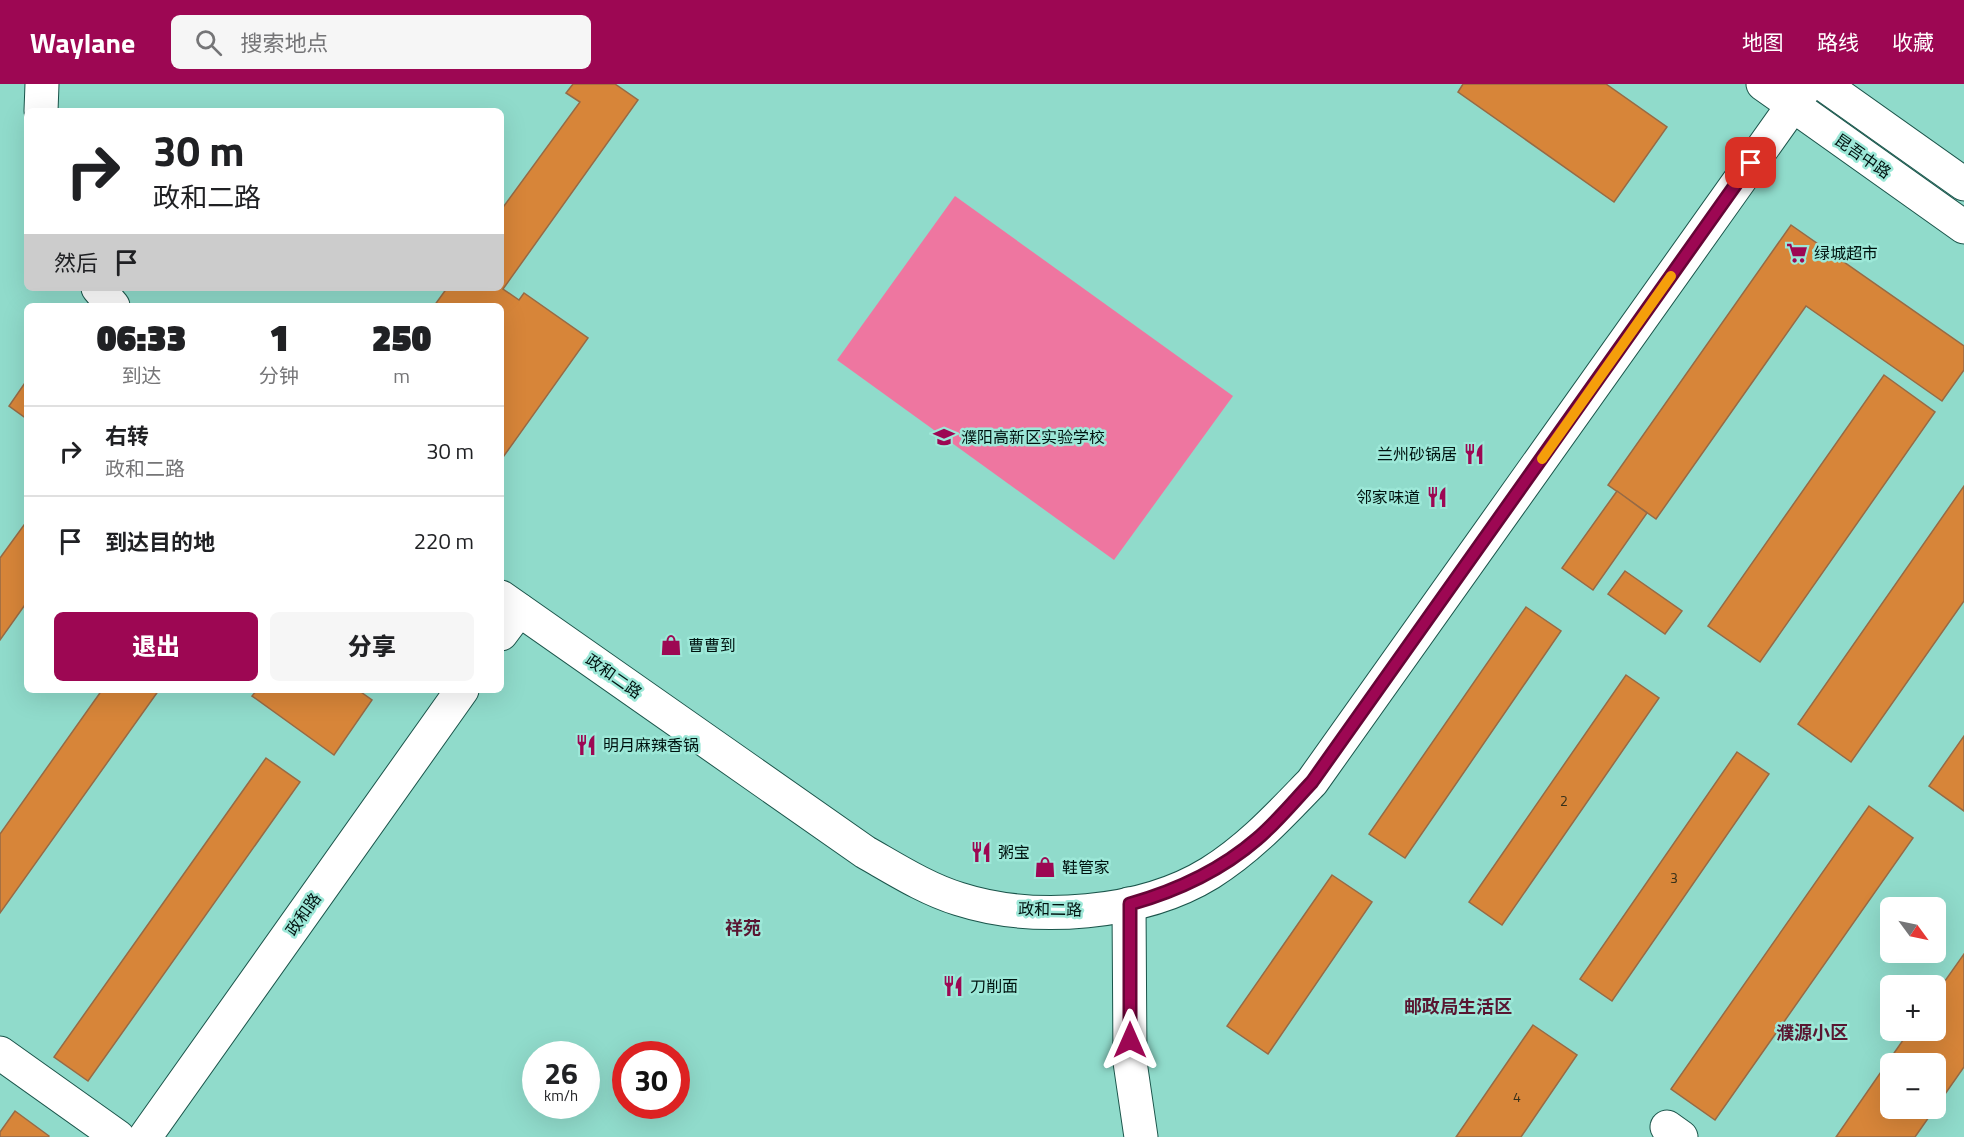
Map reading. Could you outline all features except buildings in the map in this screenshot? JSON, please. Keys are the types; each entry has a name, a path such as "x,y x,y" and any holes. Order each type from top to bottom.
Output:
{"street":[{"path":"41,108 42,84"},
{"name":"昆吾中路","path":"1763,84 1800,95 1964,227"},
{"path":"1823,84 1964,184"},
{"name":"政和二路","path":"507,614 865,852 907,876 958,899 998,908 1065,913 1130,904 1162,895 1209,873 1257,839 1312,782 1800,95"},
{"path":"100,291 110,303"},
{"name":"政和路","path":"145,1137 460,693"},
{"path":"1130,904 1130,1062 1141,1137"},
{"path":"0,1053 118,1137"}],"shaded area":[{"path":"955,196 1233,396 1114,560 837,360"}],"slow traffic":[{"path":"1542,459 1671,276"}],"place":[{"name":"绿城超市","path":"1797,253"},
{"name":"濮阳高新区实验学校","path":"944,437"},
{"name":"兰州砂锅居","path":"1474,454"},
{"name":"邻家味道","path":"1437,497"},
{"name":"曹曹到","path":"671,645"},
{"name":"明月麻辣香锅","path":"586,745"},
{"name":"粥宝","path":"981,852"},
{"name":"鞋管家","path":"1045,867"},
{"name":"刀削面","path":"953,986"}],"district":[{"name":"祥苑","path":"743,927"},
{"name":"邮政局生活区","path":"1458,1006"},
{"name":"濮源小区","path":"1812,1032"}],"route":[{"path":"1130,1040 1130,904 1162,895 1209,873 1257,839 1312,782 1751,163"}]}
